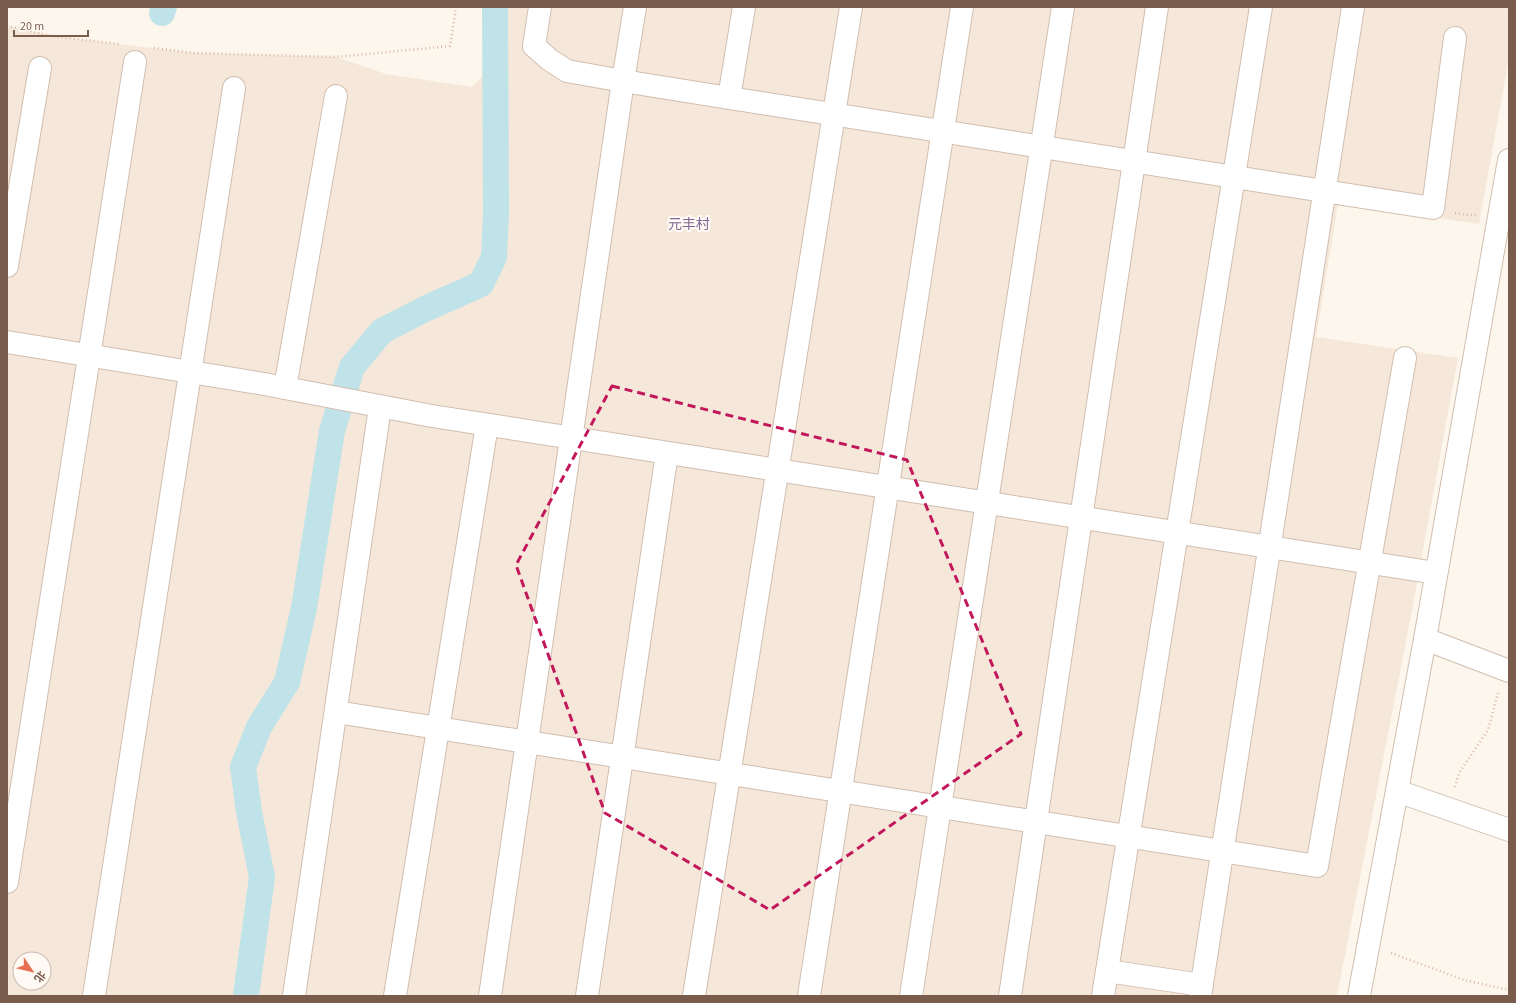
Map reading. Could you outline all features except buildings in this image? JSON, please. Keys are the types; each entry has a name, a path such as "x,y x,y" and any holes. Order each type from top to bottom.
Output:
{"street":[{"path":"540,7 534,46 550,60 567,71 623,82 1433,208 1455,38"},
{"path":"490,996 635,7"},
{"path":"730,98 744,7"},
{"path":"694,996 851,7"},
{"path":"809,996 962,7"},
{"path":"911,996 1063,7"},
{"path":"1010,996 1157,7"},
{"path":"1103,996 1261,7"},
{"path":"1107,971 1201,991 1353,7"},
{"path":"7,882 89,356 140,55"},
{"path":"7,266 40,68"},
{"path":"94,996 234,88"},
{"path":"295,390 336,96"},
{"path":"1359,996 1436,573 1504,216 1509,160"},
{"path":"7,342 295,390 370,405 487,425 1436,573"},
{"path":"336,712 1317,866 1405,358"},
{"path":"294,996 336,712 370,405"},
{"path":"395,996 487,425"},
{"path":"587,996 667,453"},
{"path":"1425,639 1507,670"},
{"path":"1397,791 1509,830"}],"path":[{"path":"140,55 193,53 336,57 450,46 456,7"},
{"path":"7,26 52,36 123,45"},
{"path":"1433,208 1468,215 1504,216"},
{"path":"1449,809 1459,773 1488,730 1507,670"},
{"path":"1368,944 1464,980 1509,990"}],"highlighted area":[{"path":"612,386 907,460 1021,734 770,910 605,813 516,565"}],"shaded area":[{"path":"506,7 1498,7 1509,9 1509,58 1479,224 1338,204 1316,337 1458,358 1411,616 1337,996 7,996 7,26 52,36 193,53 336,57 386,74 472,87 504,53"}],"waterway":[{"path":"162,13 164,7"},
{"path":"246,996 262,877 249,812 243,767 259,727 287,682 304,608 332,431 352,367 382,331 427,308 481,284 494,257 496,213 495,7"}],"district":[{"name":"元丰村","path":"689,224"}]}
